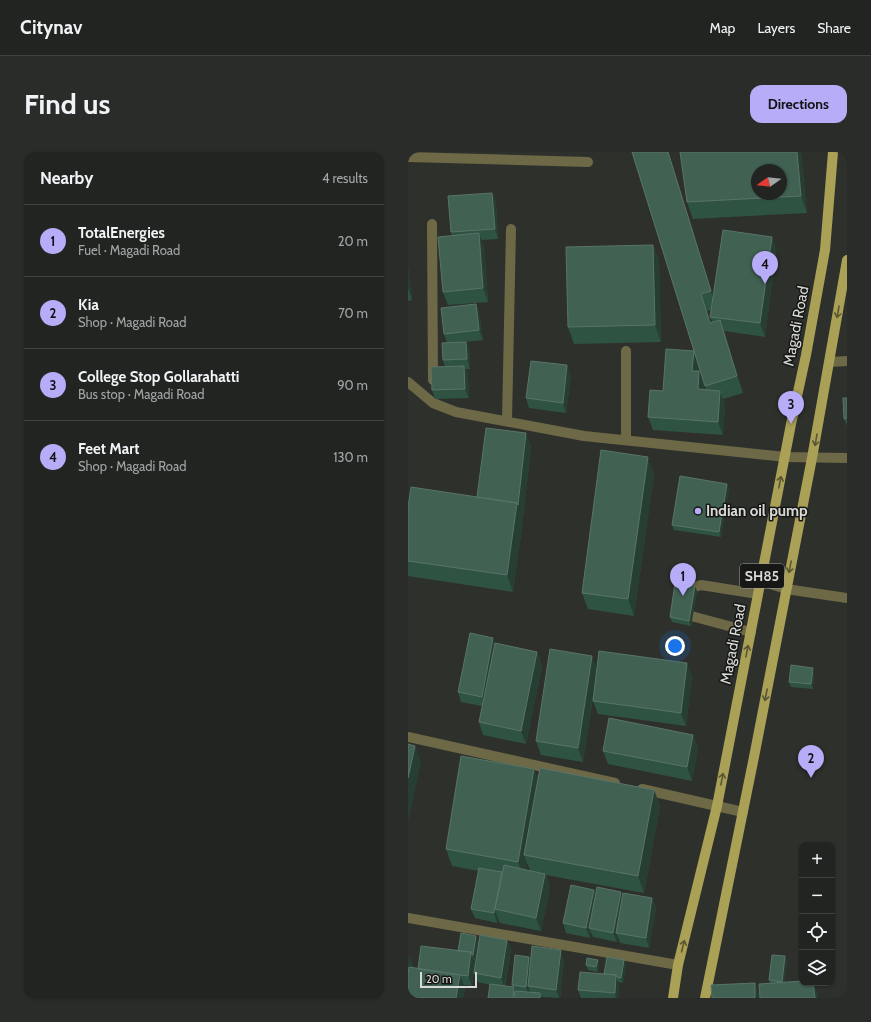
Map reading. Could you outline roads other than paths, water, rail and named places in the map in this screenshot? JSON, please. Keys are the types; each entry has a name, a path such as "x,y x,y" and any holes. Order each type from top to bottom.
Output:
{"main road":[{"name":"Magadi Road","path":"673,998 678,965 717,806 806,355 825,250 833,152"},
{"name":"SH85","path":"705,998 812,458 847,262"}],"street":[{"path":"408,158 588,162"},
{"path":"432,224 433,403"},
{"path":"508,421 511,229"},
{"path":"626,351 626,439"},
{"path":"830,362 847,361"},
{"path":"408,382 433,403 456,412 584,436 626,439 785,457 847,458"},
{"path":"761,581 786,589 847,598"},
{"path":"751,632 688,615 684,611 683,598 686,591 701,585 758,594"},
{"path":"408,737 743,812"},
{"path":"408,918 678,965"}],"place":[{"name":"Feet Mart","path":"765,284"},
{"name":"College Stop Gollarahatti","path":"791,424"},
{"name":"Indian oil pump","path":"698,511"},
{"name":"TotalEnergies","path":"683,596"},
{"name":"Kia","path":"811,778"}]}
